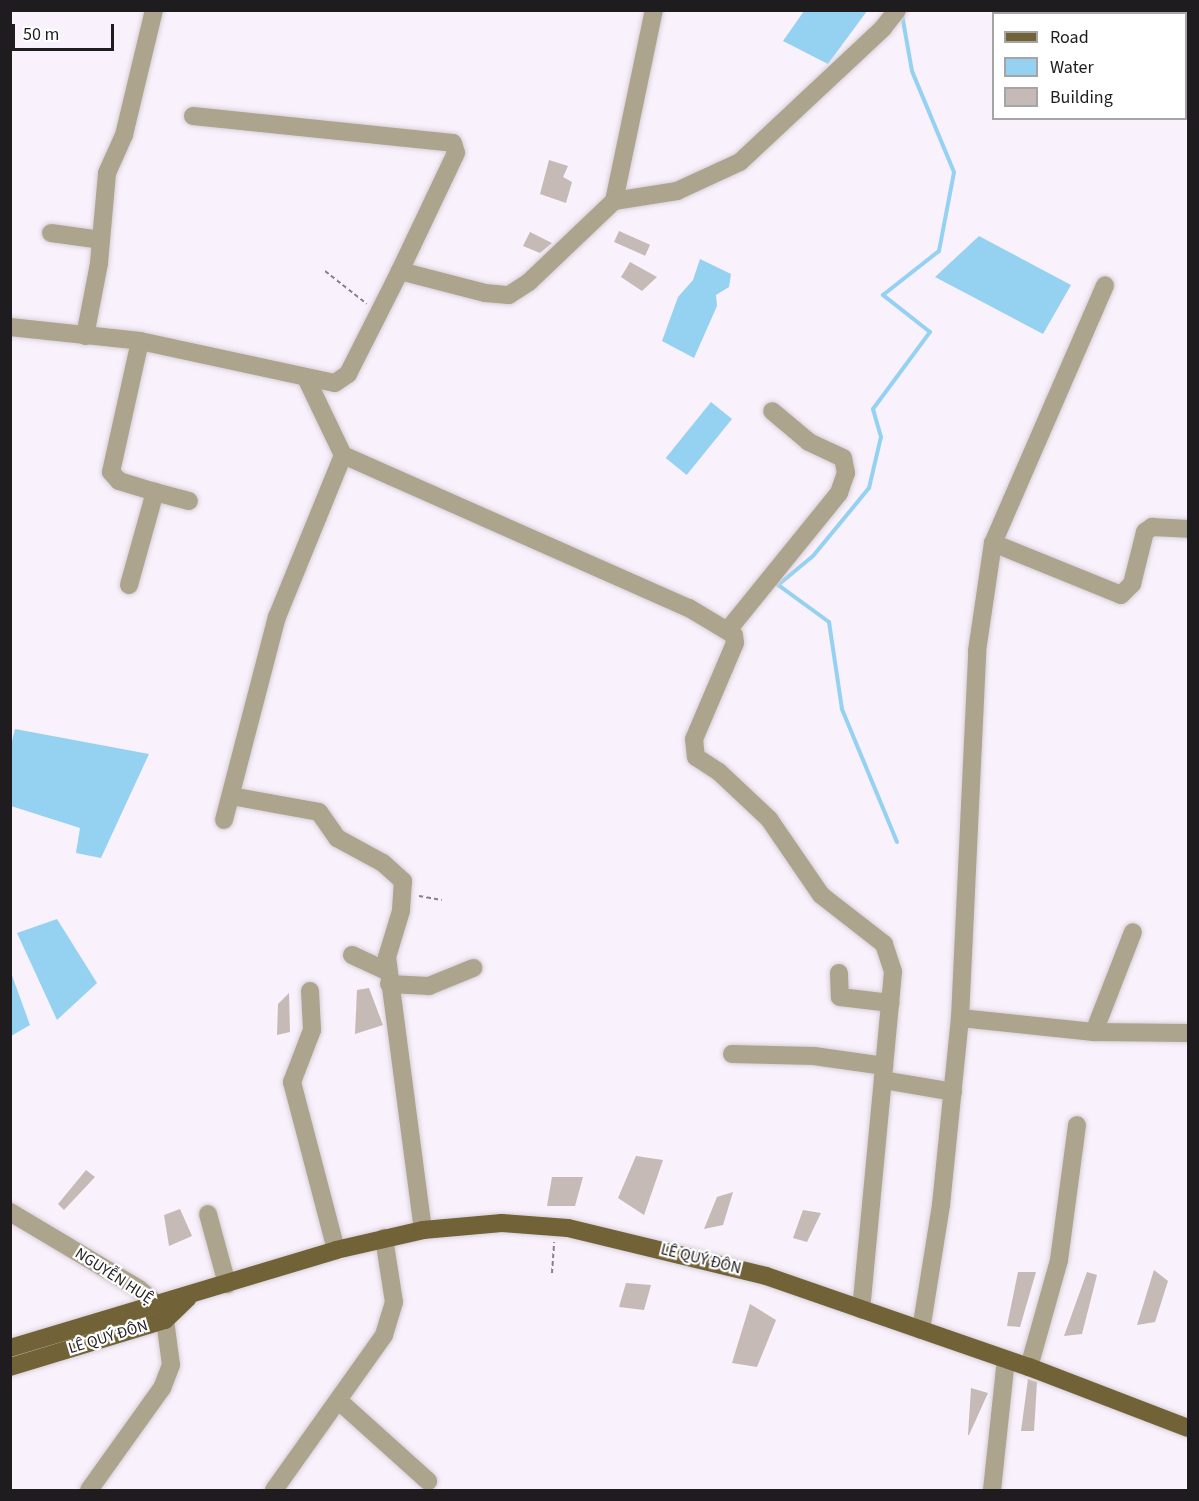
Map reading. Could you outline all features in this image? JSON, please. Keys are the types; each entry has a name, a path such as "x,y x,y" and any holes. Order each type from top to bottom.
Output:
{"main road":[{"name":"LÊ QUÝ ĐÔN","path":"10,1366 162,1312 196,1291 227,1284 336,1250 423,1230 502,1223 555,1227 686,1254 766,1276 1029,1367 1188,1428"},
{"name":"LÊ QUÝ ĐÔN","path":"10,1348 162,1312"}],"street":[{"path":"85,336 101,240 107,173 124,135 154,10"},
{"path":"614,201 654,10"},
{"path":"400,271 485,293 509,295 529,282 614,201 677,190 740,162 883,28 897,10"},
{"path":"10,327 140,341 307,380 342,381 400,271 456,153 453,143 193,116"},
{"path":"51,233 101,240"},
{"path":"921,1330 941,1205 960,1018 977,651 993,543 1105,285"},
{"path":"140,341 111,472 119,481 189,501"},
{"path":"307,380 343,455 689,608 728,630 735,643 694,739 696,757 719,772 769,819 821,895 884,944 893,972 861,1309"},
{"path":"728,630 839,493 846,473 843,458 809,442 772,411"},
{"path":"224,820 247,722 277,617 343,455"},
{"path":"129,585 155,492"},
{"path":"993,543 1122,595 1132,584 1145,532 1152,527 1188,529"},
{"path":"231,796 319,812 337,838 397,872 404,894 387,957 388,978 423,1230"},
{"path":"1094,1032 1133,932"},
{"path":"352,955 388,978 429,986 473,968"},
{"path":"839,973 840,997 891,1003"},
{"path":"310,991 312,1029 292,1082 336,1250"},
{"path":"960,1018 1094,1032 1188,1034"},
{"path":"732,1054 814,1056 953,1092"},
{"path":"1029,1367 1059,1260 1077,1125"},
{"name":"NGUYỄN HUỆ","path":"10,1212 140,1289 162,1312 171,1365 162,1388 89,1491"},
{"path":"208,1214 227,1284"},
{"path":"274,1491 384,1335 394,1302 384,1239"},
{"path":"992,1491 1006,1360"},
{"path":"339,1401 431,1487"}],"path":[{"path":"325,271 378,314"},
{"path":"404,894 442,900"},
{"path":"552,1274 555,1227"}],"water":[{"path":"804,11 867,11 828,64 783,41"},
{"path":"979,236 1071,285 1043,334 935,277"},
{"path":"700,259 731,274 729,287 716,295 717,306 694,358 662,341 678,297 693,280"},
{"path":"711,402 732,419 687,475 666,458"},
{"path":"15,729 149,754 101,858 76,853 80,828 11,806 11,745"},
{"path":"57,919 97,983 57,1020 17,933"},
{"path":"10,970 30,1025 11,1036 10,1036"}],"building":[{"path":"549,160 568,166 563,177 572,182 566,203 540,194"},
{"path":"619,231 650,245 645,256 614,242"},
{"path":"530,232 552,243 540,253 523,246"},
{"path":"630,262 657,277 642,291 621,277"},
{"path":"369,988 383,1025 355,1034 357,990"},
{"path":"289,993 290,1032 277,1035 278,1004"},
{"path":"636,1156 663,1160 644,1215 618,1198"},
{"path":"86,1170 95,1177 64,1210 58,1204"},
{"path":"552,1177 583,1177 575,1206 547,1206"},
{"path":"733,1192 723,1225 704,1229 717,1197"},
{"path":"180,1209 192,1236 169,1246 164,1215"},
{"path":"803,1210 821,1213 807,1242 793,1238"},
{"path":"1154,1270 1168,1281 1155,1322 1137,1325"},
{"path":"1018,1272 1036,1272 1020,1327 1007,1326"},
{"path":"1087,1272 1097,1275 1082,1334 1064,1336"},
{"path":"626,1283 651,1285 644,1310 619,1307"},
{"path":"750,1304 776,1320 757,1367 732,1363"},
{"path":"1028,1379 1037,1382 1034,1431 1021,1431"},
{"path":"971,1388 988,1393 968,1435"}],"waterway":[{"path":"897,842 842,709 829,622 778,585 813,556 869,488 881,437 873,409 930,332 883,295 939,251 954,172 912,71 902,15"}]}
